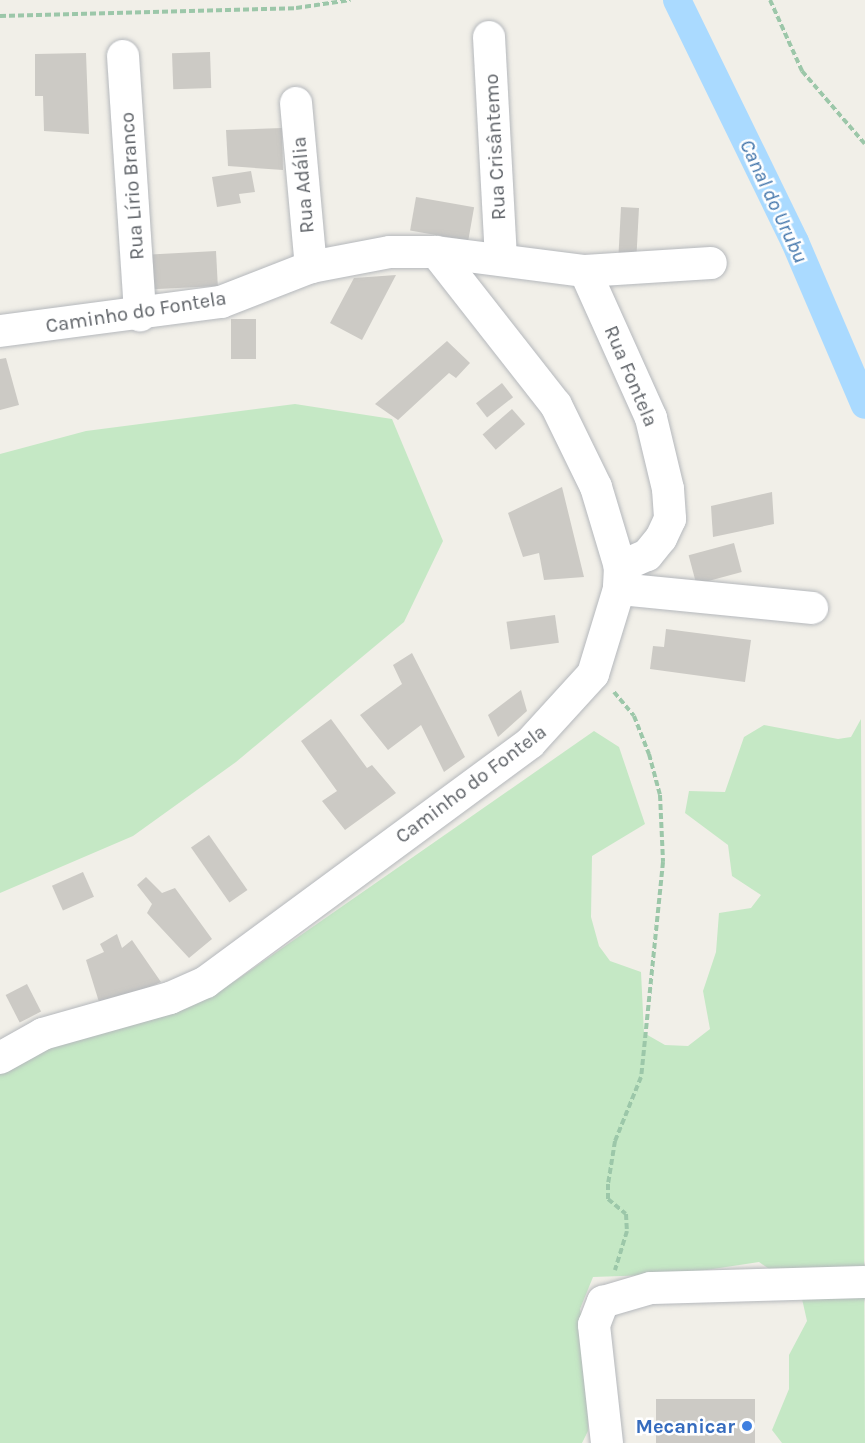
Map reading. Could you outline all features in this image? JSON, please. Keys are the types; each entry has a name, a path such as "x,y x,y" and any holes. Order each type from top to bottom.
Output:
{"street":[{"name":"Rua Crisântemo","path":"489,37 501,258"},
{"name":"Rua Lírio Branco","path":"123,56 141,315"},
{"name":"Rua Adália","path":"296,103 311,267"},
{"name":"Caminho do Fontela","path":"0,331 141,315 221,302 311,267 390,252 436,252 501,258 585,271 711,263"},
{"path":"436,252 556,405 596,487 620,578 812,608"},
{"name":"Rua Fontela","path":"585,271 651,418 668,489 670,519 661,538 647,555 620,578"},
{"name":"Caminho do Fontela","path":"0,1058 43,1034 170,999 206,982 530,743 593,674 620,578"},
{"path":"607,1443 594,1325 598,1309 615,1295 651,1288 865,1282"}],"path":[{"path":"0,16 296,8 350,0"},
{"path":"770,0 802,71 865,144"},
{"path":"593,674 634,716 649,754 660,795 663,862 641,1077 615,1141 608,1184 608,1199 626,1214 627,1231 617,1251 615,1295"}],"green space":[{"path":"295,404 392,419 443,541 404,622 236,762 133,836 0,893 0,454 86,431"},
{"path":"861,719 865,1443 782,1443 772,1430 789,1389 789,1355 807,1321 800,1290 759,1262 680,1274 593,1277 580,1309 589,1373 588,1431 582,1443 0,1443 0,1071 60,1042 148,1017 235,981 594,731 619,747 645,824 592,856 591,917 599,946 610,961 641,972 644,1033 665,1045 688,1046 710,1029 703,991 716,952 719,913 751,908 761,895 732,876 728,845 685,813 689,791 725,792 744,737 764,725 838,739 851,737"}],"building":[{"path":"210,52 211,88 173,89 172,53"},
{"path":"86,53 89,134 44,131 43,96 35,96 35,54"},
{"path":"282,128 283,170 228,166 226,130"},
{"path":"251,171 255,192 239,194 241,203 217,207 212,177"},
{"path":"416,197 474,207 468,241 410,230"},
{"path":"621,207 639,208 636,257 618,256"},
{"path":"216,251 218,286 148,290 146,255"},
{"path":"396,275 362,340 330,323 354,278"},
{"path":"231,319 256,319 256,359 231,359"},
{"path":"447,341 470,363 456,378 449,373 398,420 375,404"},
{"path":"6,358 19,405 0,410 0,359"},
{"path":"502,383 513,397 487,418 476,403"},
{"path":"512,409 525,424 496,450 483,435"},
{"path":"562,487 584,577 544,580 539,553 523,557 508,513"},
{"path":"772,492 774,524 713,537 711,506"},
{"path":"734,543 742,572 696,584 689,555"},
{"path":"555,615 559,643 510,650 506,622"},
{"path":"666,629 751,640 745,682 650,669 653,646 664,647"},
{"path":"412,653 465,757 444,772 421,725 388,750 360,715 402,684 393,665"},
{"path":"521,690 527,711 498,737 488,715"},
{"path":"331,719 367,768 372,765 396,793 345,830 322,801 337,791 301,741"},
{"path":"209,835 247,890 229,903 191,848"},
{"path":"83,872 94,897 63,910 52,886"},
{"path":"146,877 162,893 175,888 212,939 189,958 147,913 152,904 137,885"},
{"path":"117,934 122,948 132,940 161,982 127,997 99,1002 86,960 104,952 100,944"},
{"path":"27,984 41,1012 20,1023 6,995"},
{"path":"656,1399 755,1399 755,1443 656,1443"}],"waterway":[{"name":"Canal do Urubu","path":"677,0 795,242 865,405"}],"place":[{"name":"Mecanicar","path":"747,1426"}]}
